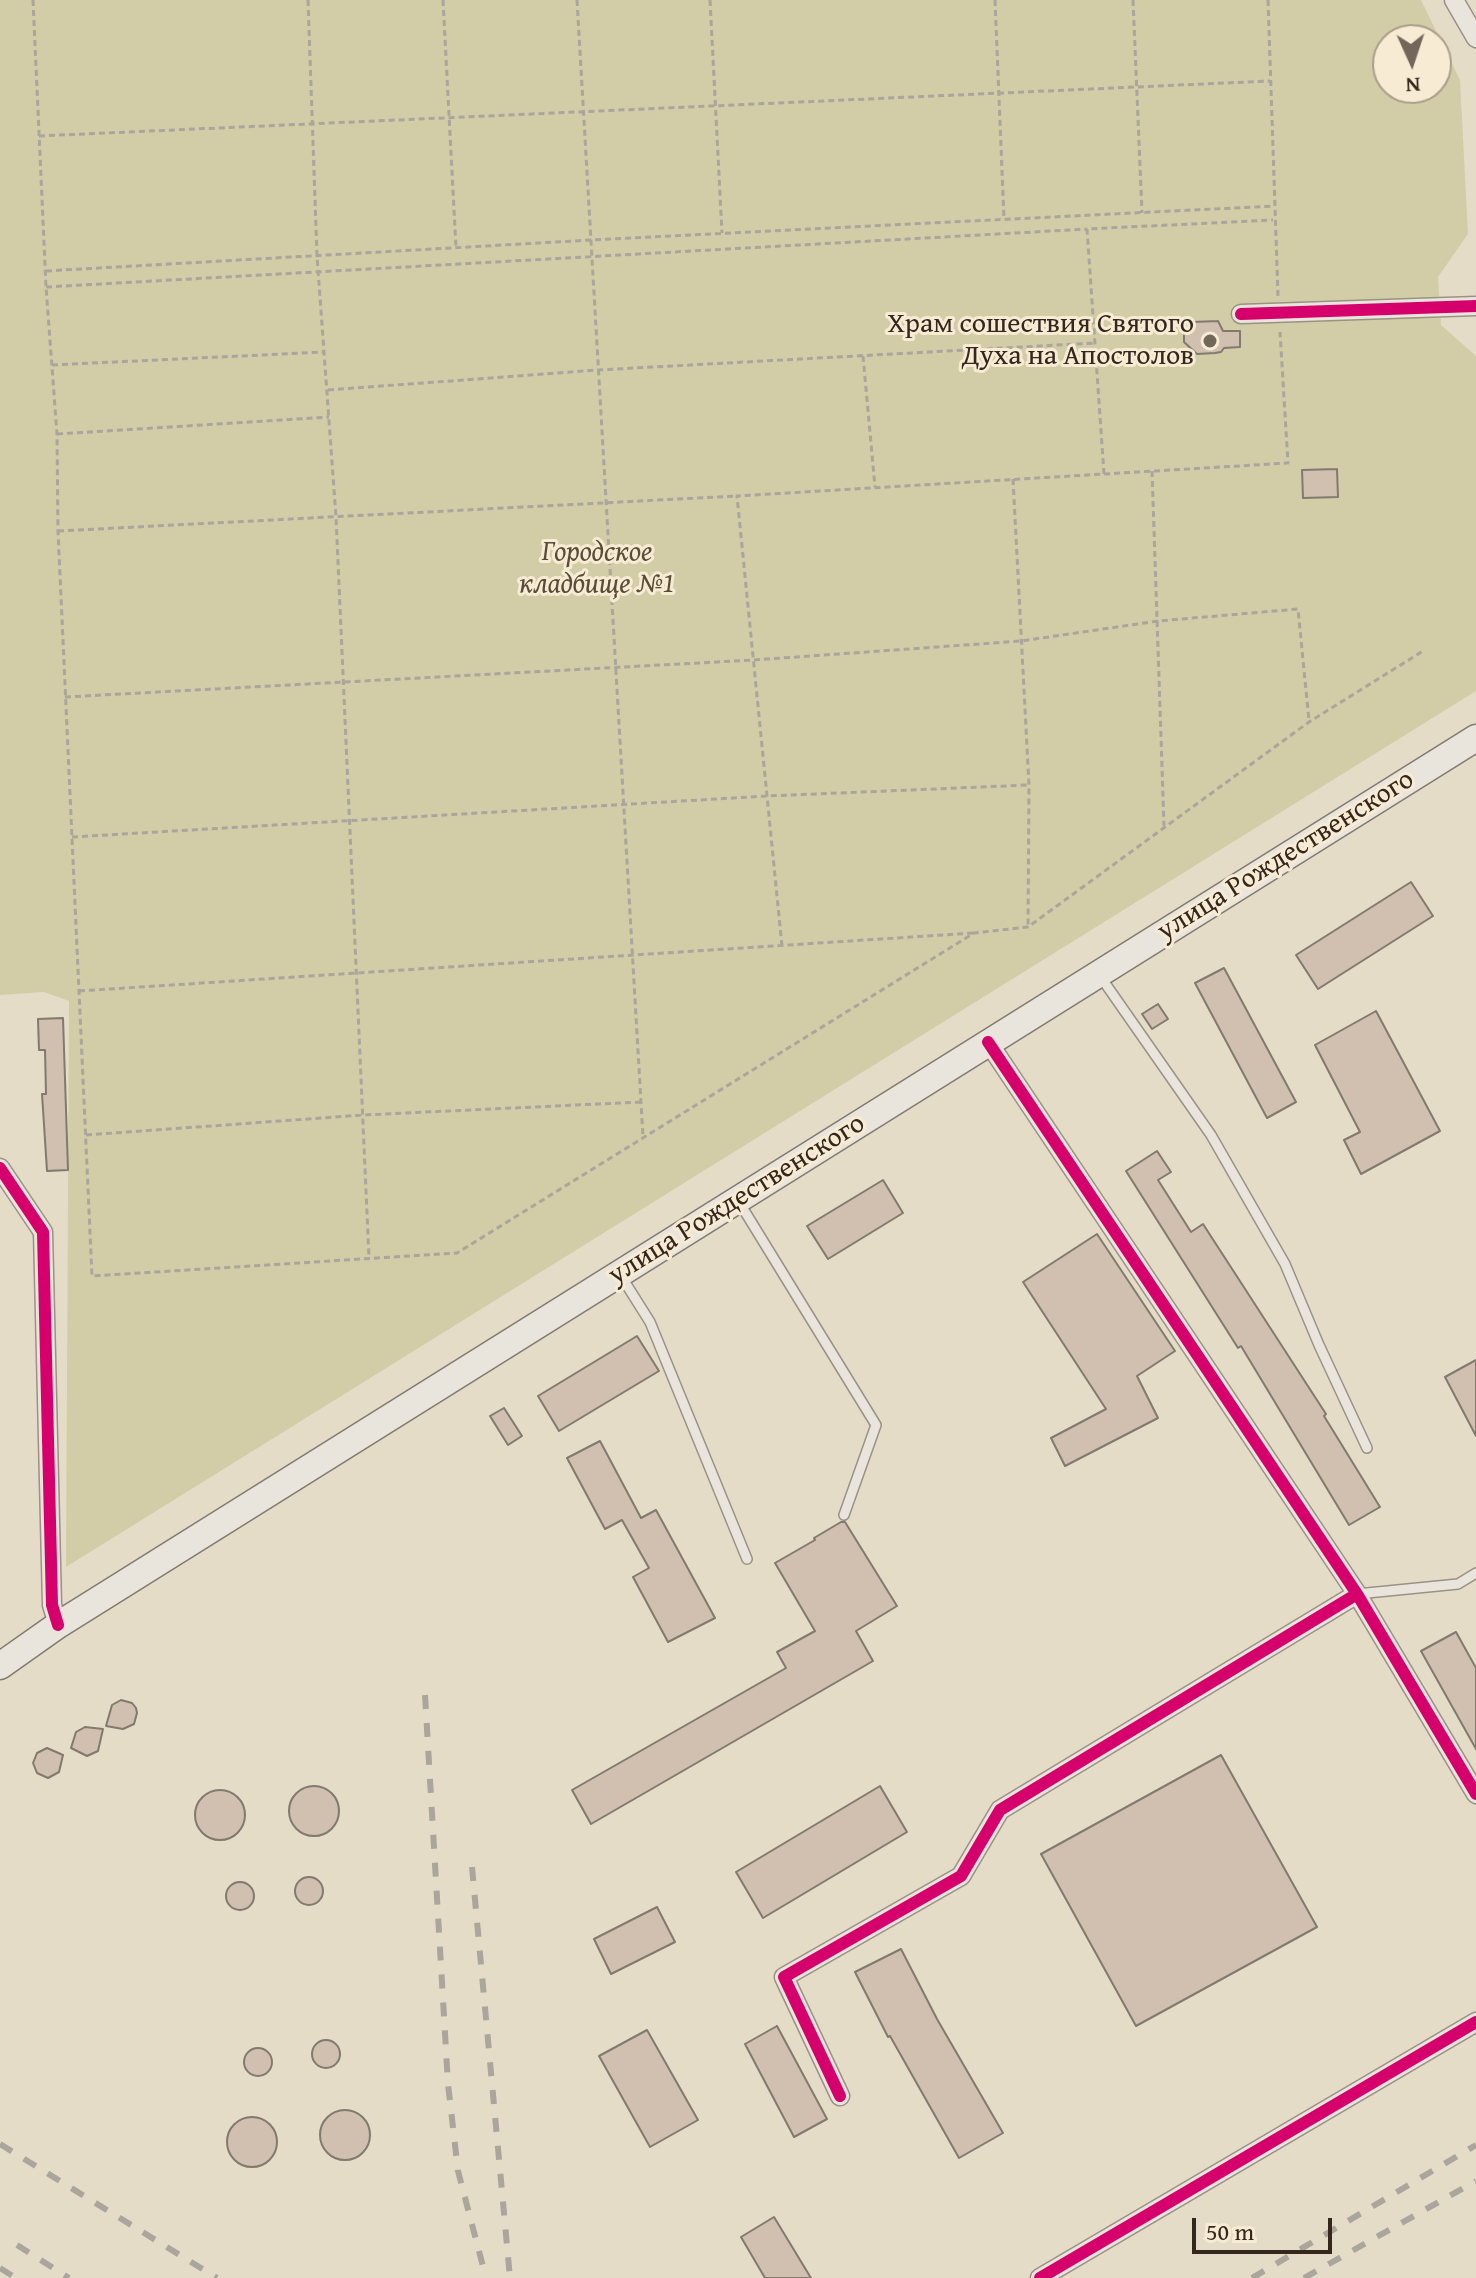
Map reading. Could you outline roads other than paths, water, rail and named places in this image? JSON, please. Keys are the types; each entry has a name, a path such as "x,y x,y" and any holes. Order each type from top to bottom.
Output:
{"main road":[{"name":"улица Рождественского","path":"0,1666 58,1625 1476,738"}],"street":[{"path":"1454,0 1476,38"},
{"path":"1241,314 1476,306"},
{"path":"988,1042 1357,1594 1476,1794"},
{"path":"0,1168 43,1232 52,1605 58,1625"},
{"path":"840,2096 784,1977 961,1876 1000,1810 1357,1594"},
{"path":"1040,2278 1476,2022"}],"lane":[{"path":"1098,973 1211,1135 1285,1264 1367,1448"},
{"path":"737,1199 876,1425 844,1515"},
{"path":"619,1273 650,1322 747,1559"},
{"path":"1357,1594 1458,1584 1476,1573"}],"railway":[{"path":"425,1695 448,2084 458,2171 486,2278"},
{"path":"472,1867 510,2278"},
{"path":"0,2144 217,2278"},
{"path":"1252,2278 1476,2145"},
{"path":"1304,2278 1476,2181"},
{"path":"17,2245 69,2278"},
{"path":"0,2268 16,2278"}],"place":[{"name":"Храм сошествия Святого Духа на Апостолов","path":"1210,341"}],"park label":[{"name":"Городское кладбище №1","path":"597,569"}]}
